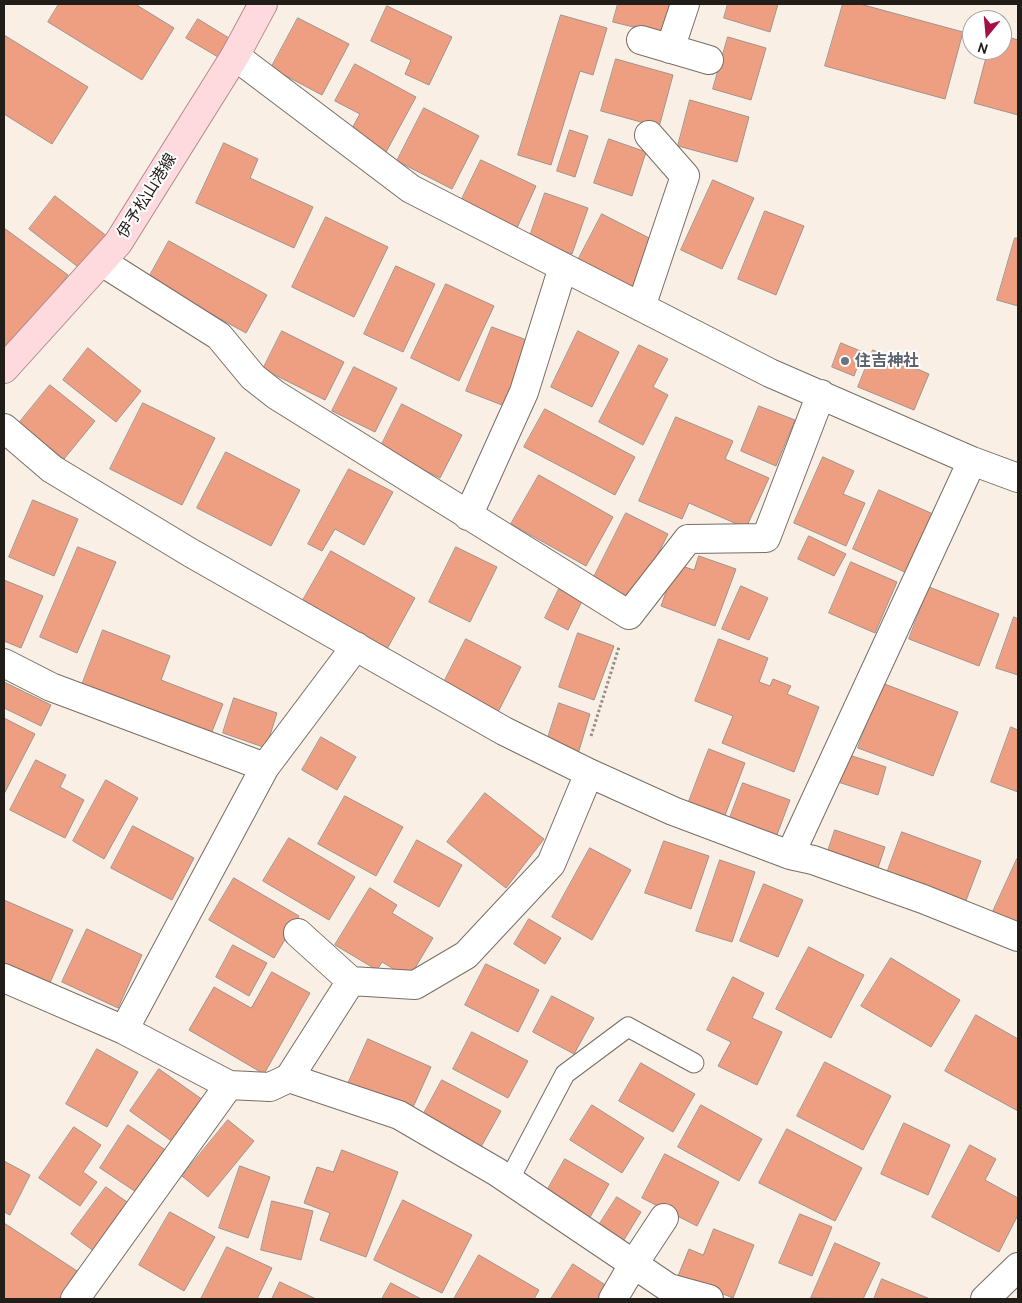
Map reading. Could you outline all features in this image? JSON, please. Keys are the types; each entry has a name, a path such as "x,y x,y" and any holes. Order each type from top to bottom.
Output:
{"main road":[{"name":"伊予松山港線","path":"4,369 118,243 235,56 263,4"}],"street":[{"path":"670,49 685,4"},
{"path":"641,40 709,60"},
{"path":"235,56 411,189 770,373 972,461 1018,478"},
{"path":"641,307 686,176 649,135"},
{"path":"102,262 219,336 253,378 276,395 629,615 688,539 766,538 821,394"},
{"path":"468,516 524,392 563,267"},
{"path":"4,428 52,469 190,554 504,731 673,811 790,855 813,860 924,899 1018,937"},
{"path":"790,855 972,461"},
{"path":"124,1030 265,767 356,646"},
{"path":"4,664 51,688 265,767"},
{"path":"298,933 351,981 415,984 466,955 551,864 585,770"},
{"path":"4,978 124,1030 229,1085 270,1087 289,1078 351,981"},
{"path":"289,1078 399,1115 509,1180 633,1264 672,1294 709,1299"},
{"path":"75,1299 229,1085"},
{"path":"613,1299 633,1264 664,1218"},
{"path":"985,1299 1017,1272"}],"lane":[{"path":"509,1180 566,1074 628,1027 694,1063"}],"path":[{"path":"585,770 629,615"}],"building":[{"path":"59,4 135,4 174,28 142,80 48,22"},
{"path":"618,4 674,4 666,35 613,22"},
{"path":"728,4 778,4 770,32 724,18"},
{"path":"843,4 860,4 962,32 945,99 825,66"},
{"path":"387,6 452,37 429,85 405,74 411,60 371,41"},
{"path":"561,15 607,28 593,75 580,71 551,165 518,155"},
{"path":"298,18 349,44 322,95 271,68"},
{"path":"198,19 229,38 218,57 186,38"},
{"path":"4,35 88,87 52,144 4,114"},
{"path":"728,37 766,48 751,100 713,89"},
{"path":"1012,38 1018,40 1018,115 974,103 985,60 1012,60"},
{"path":"616,59 673,75 659,127 601,111"},
{"path":"355,64 416,97 386,152 350,132 360,114 335,101"},
{"path":"690,100 749,117 737,162 678,146"},
{"path":"424,108 479,136 452,189 397,161"},
{"path":"570,130 588,136 575,177 557,171"},
{"path":"609,139 646,152 632,196 594,183"},
{"path":"224,143 258,159 250,178 313,207 294,248 196,203"},
{"path":"481,160 536,186 516,230 460,203"},
{"path":"713,180 754,198 722,269 681,250"},
{"path":"545,193 588,208 572,254 529,239"},
{"path":"55,196 108,237 82,270 29,229"},
{"path":"765,211 804,226 776,295 738,279"},
{"path":"602,214 659,243 636,289 578,260"},
{"path":"326,217 388,247 354,317 292,287"},
{"path":"4,228 68,275 4,362"},
{"path":"1015,238 1018,238 1018,306 997,300"},
{"path":"169,241 267,295 246,333 148,279"},
{"path":"396,266 435,284 403,352 364,334"},
{"path":"446,284 494,306 459,381 411,358"},
{"path":"492,327 532,342 507,407 466,391"},
{"path":"282,331 344,362 325,400 263,369"},
{"path":"578,331 619,352 592,407 551,387"},
{"path":"841,343 863,352 854,376 832,367"},
{"path":"639,345 668,359 653,387 668,395 643,445 599,422"},
{"path":"88,348 141,391 116,422 63,380"},
{"path":"873,350 929,374 914,410 858,387"},
{"path":"354,367 397,388 375,432 332,411"},
{"path":"50,385 95,421 64,459 19,423"},
{"path":"143,403 215,438 182,505 110,469"},
{"path":"402,404 462,435 440,478 380,448"},
{"path":"759,406 795,420 776,466 741,451"},
{"path":"545,409 635,457 615,495 524,447"},
{"path":"676,417 733,441 725,459 769,478 746,528 689,503 682,519 639,501"},
{"path":"226,452 300,490 271,546 197,508"},
{"path":"823,457 854,471 843,494 865,503 846,546 794,523"},
{"path":"349,469 393,492 364,545 335,529 322,551 308,544"},
{"path":"539,475 613,517 586,566 511,524"},
{"path":"879,490 933,514 907,573 853,549"},
{"path":"33,500 78,519 54,576 9,557"},
{"path":"626,513 668,534 635,600 593,579"},
{"path":"809,536 846,554 834,576 798,559"},
{"path":"78,547 116,562 77,653 40,637"},
{"path":"456,547 497,567 470,622 429,602"},
{"path":"331,551 415,598 387,649 302,602"},
{"path":"699,556 736,569 715,626 661,606 676,564 694,570"},
{"path":"851,562 897,582 875,633 829,613"},
{"path":"4,580 43,596 21,648 4,641"},
{"path":"741,586 768,598 749,640 722,629"},
{"path":"929,587 999,614 979,666 909,639"},
{"path":"559,589 582,601 568,630 545,618"},
{"path":"1014,617 1018,619 1018,675 996,668"},
{"path":"103,630 170,656 161,680 223,704 209,739 80,690"},
{"path":"578,633 614,646 594,700 559,687"},
{"path":"466,639 521,667 498,712 443,684"},
{"path":"719,639 768,658 759,682 770,686 773,679 791,686 787,694 819,707 794,772 722,743 733,716 695,701"},
{"path":"4,682 51,705 41,726 4,708"},
{"path":"882,683 958,712 933,776 858,748"},
{"path":"234,698 277,713 266,748 223,733"},
{"path":"559,703 590,714 578,754 546,744"},
{"path":"4,718 35,734 4,794"},
{"path":"1011,727 1018,730 1018,792 991,782"},
{"path":"321,737 356,757 337,790 302,770"},
{"path":"709,749 745,763 724,818 688,804"},
{"path":"843,753 886,767 878,795 835,781"},
{"path":"36,760 66,775 60,787 84,800 65,838 10,810"},
{"path":"106,780 138,798 104,859 73,841"},
{"path":"743,783 790,800 775,840 728,823"},
{"path":"485,793 544,839 506,888 447,842"},
{"path":"345,796 403,827 376,876 318,844"},
{"path":"133,826 194,858 172,900 111,868"},
{"path":"835,830 885,847 877,871 827,854"},
{"path":"902,832 981,861 965,903 887,873"},
{"path":"289,838 355,877 329,920 263,881"},
{"path":"417,840 462,865 439,907 394,882"},
{"path":"664,841 709,856 691,909 645,893"},
{"path":"590,848 631,870 592,940 552,917"},
{"path":"720,860 755,872 732,942 696,931"},
{"path":"1018,860 1018,928 991,916"},
{"path":"234,878 299,916 274,958 209,920"},
{"path":"764,884 803,900 778,957 740,941"},
{"path":"370,888 397,905 392,913 433,938 409,978 382,962 377,970 335,945"},
{"path":"4,900 73,930 49,985 4,965"},
{"path":"529,919 561,938 545,964 514,944"},
{"path":"87,929 142,955 118,1008 62,982"},
{"path":"233,945 267,963 249,996 216,977"},
{"path":"809,947 864,975 831,1038 776,1009"},
{"path":"891,958 960,1000 931,1047 861,1006"},
{"path":"486,964 539,990 518,1032 465,1005"},
{"path":"272,972 310,993 264,1074 189,1030 214,987 251,1008"},
{"path":"733,977 764,993 752,1018 782,1032 757,1085 718,1066 731,1042 707,1030"},
{"path":"552,996 594,1018 574,1054 533,1032"},
{"path":"976,1015 1018,1039 1018,1111 945,1071"},
{"path":"472,1032 528,1061 508,1098 453,1069"},
{"path":"368,1039 431,1067 410,1114 347,1086"},
{"path":"97,1049 138,1072 107,1127 66,1104"},
{"path":"825,1062 891,1096 863,1150 797,1116"},
{"path":"641,1063 695,1094 673,1132 619,1101"},
{"path":"159,1069 203,1100 173,1142 130,1111"},
{"path":"442,1080 501,1111 481,1147 422,1117"},
{"path":"592,1105 644,1138 622,1173 570,1140"},
{"path":"701,1105 762,1139 739,1181 678,1147"},
{"path":"228,1120 254,1141 208,1197 182,1176"},
{"path":"904,1123 950,1145 928,1195 881,1174"},
{"path":"128,1125 167,1151 139,1194 100,1168"},
{"path":"74,1127 101,1145 83,1172 97,1182 80,1206 39,1178"},
{"path":"787,1129 862,1168 835,1221 759,1183"},
{"path":"970,1145 996,1159 985,1180 1018,1198 1018,1215 999,1252 932,1217"},
{"path":"342,1150 398,1172 366,1257 320,1240 330,1213 304,1203 317,1167 333,1172"},
{"path":"665,1154 719,1182 697,1226 642,1198"},
{"path":"565,1159 609,1184 589,1219 545,1194"},
{"path":"4,1161 30,1175 10,1215 4,1212"},
{"path":"240,1166 270,1177 248,1238 219,1228"},
{"path":"106,1187 134,1207 99,1255 71,1234"},
{"path":"617,1197 641,1212 622,1243 597,1228"},
{"path":"403,1200 472,1235 442,1293 374,1260"},
{"path":"272,1201 313,1211 301,1260 261,1250"},
{"path":"170,1212 215,1237 184,1291 139,1265"},
{"path":"800,1214 832,1227 812,1276 779,1263"},
{"path":"4,1223 77,1271 59,1299 4,1299"},
{"path":"714,1229 754,1245 733,1298 678,1276 689,1249 703,1255"},
{"path":"835,1243 880,1263 863,1299 811,1298"},
{"path":"227,1247 272,1268 257,1299 201,1299"},
{"path":"479,1255 539,1290 534,1299 454,1299"},
{"path":"573,1264 610,1288 603,1299 551,1299"},
{"path":"882,1279 930,1299 874,1299"},
{"path":"280,1282 316,1299 272,1299"},
{"path":"391,1283 421,1299 382,1299"}],"place":[{"name":"住吉神社","path":"845,361"}]}
